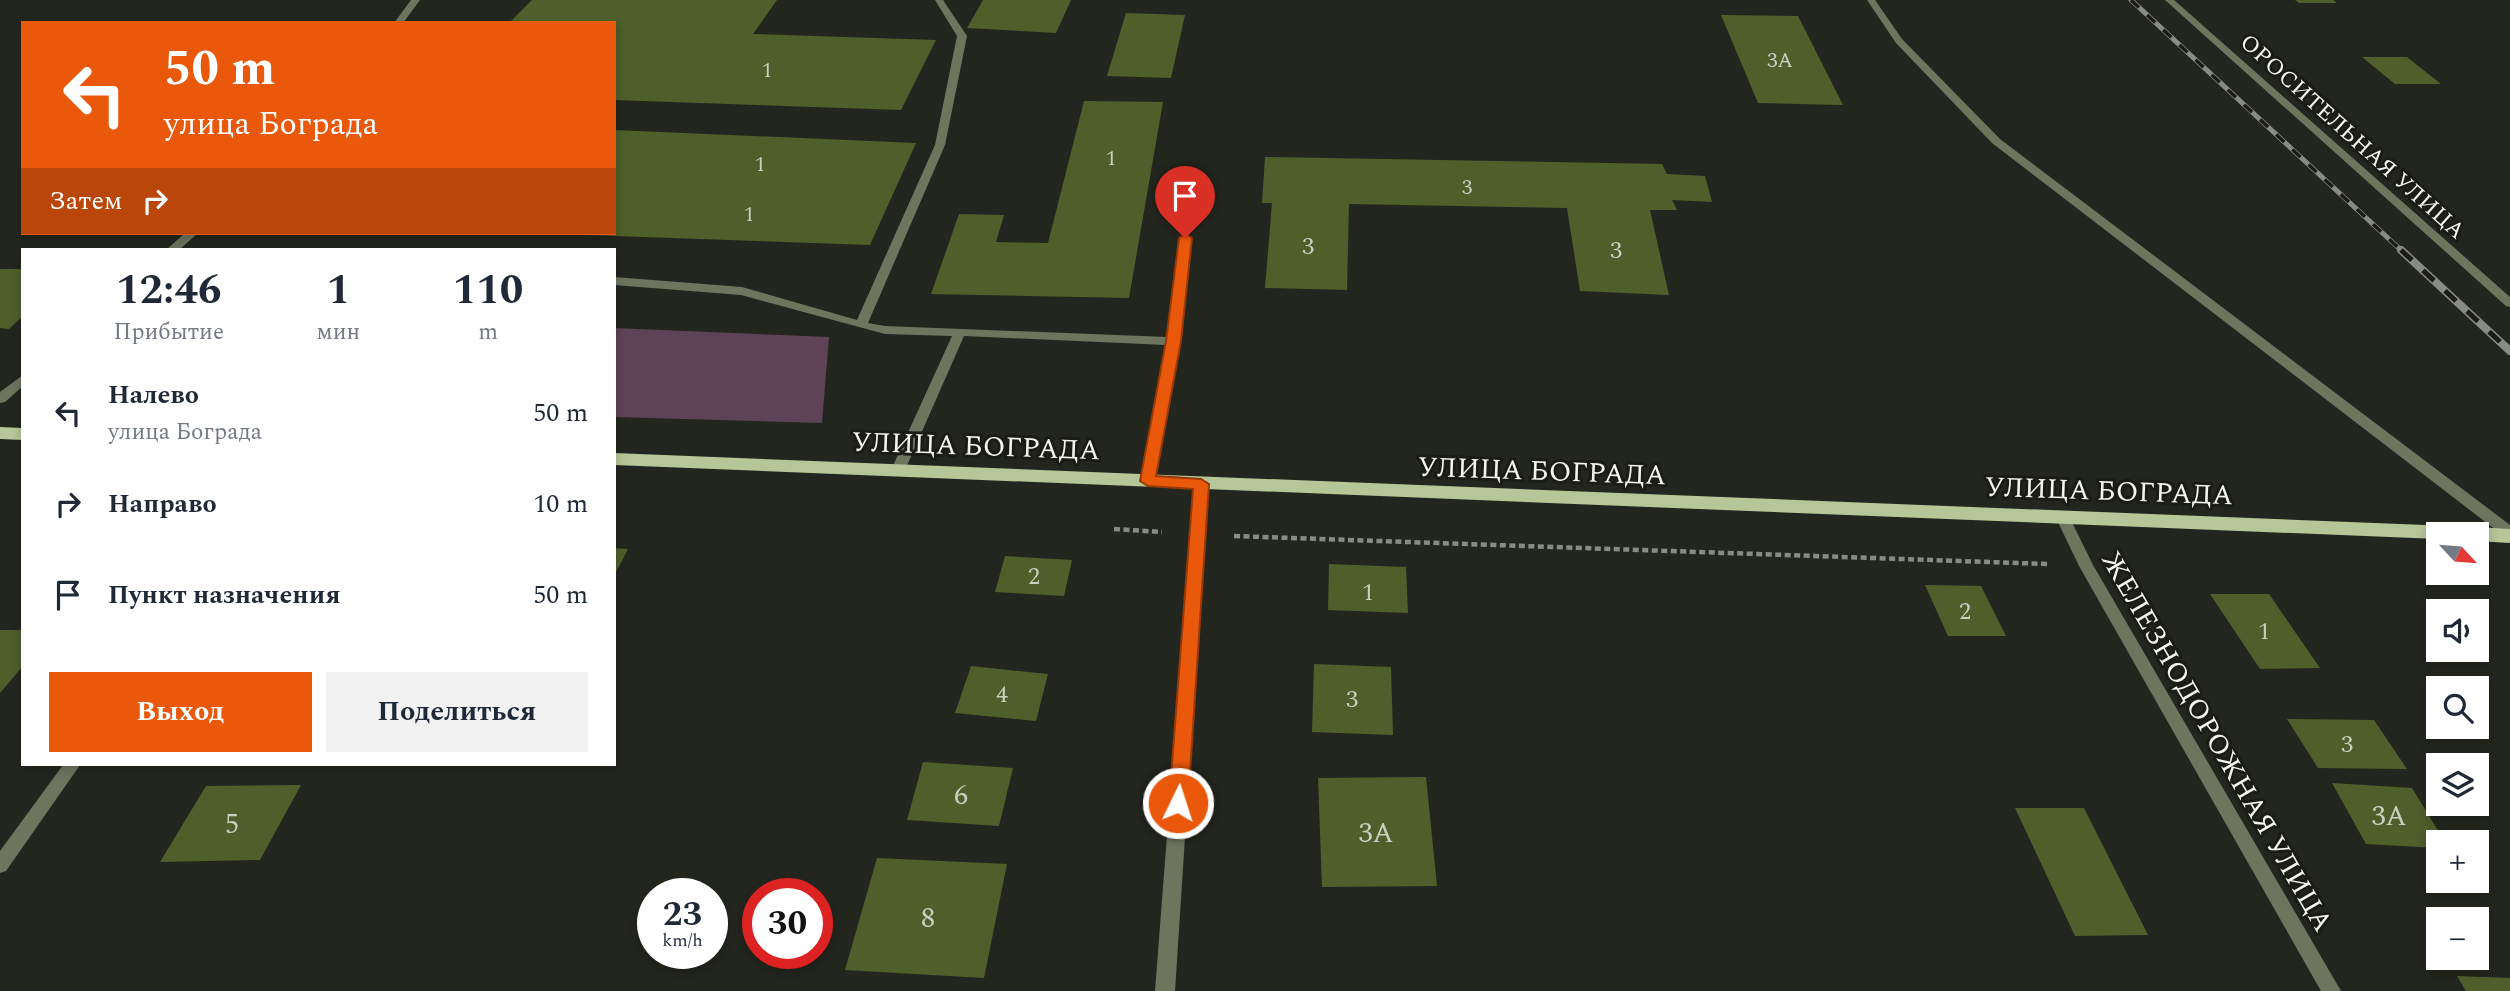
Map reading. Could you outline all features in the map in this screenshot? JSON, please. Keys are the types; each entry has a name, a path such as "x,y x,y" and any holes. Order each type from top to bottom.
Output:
{"main road":[{"path":"0,433 21,434"},
{"name":"УЛИЦА БОГРАДА","path":"616,459 2426,532"},
{"path":"2489,534 2510,534"}],"street":[{"path":"400,21 416,0"},
{"path":"861,325 940,145 962,36 939,0"},
{"path":"1871,0 1899,41 1996,141 2510,534"},
{"name":"ОРОСИТЕЛЬНАЯ УЛИЦА","path":"2169,0 2510,303"},
{"path":"174,248 190,235"},
{"path":"1148,481 1174,341 1185,238"},
{"path":"616,281 742,291 885,330 1174,341"},
{"path":"898,470 960,332"},
{"path":"0,399 21,381"},
{"path":"1166,991 1201,484"},
{"name":"ЖЕЛЕЗНОДОРОЖНАЯ УЛИЦА","path":"2062,516 2086,566 2330,991"},
{"path":"0,865 71,766"}],"path":[{"path":"1114,529 2086,566"}],"shaded area":[{"path":"616,328 829,337 822,423 616,417"}],"building":[{"path":"532,0 777,0 753,34 936,40 901,110 616,100 616,21 511,21"},
{"path":"983,0 1071,0 1056,33 967,28"},
{"path":"2295,0 2333,0 2337,3 2299,3"},
{"path":"1126,13 1185,15 1171,78 1107,76"},
{"path":"1721,15 1798,16 1843,105 1758,103"},
{"path":"2362,57 2407,57 2441,84 2395,84"},
{"path":"1084,101 1163,102 1129,298 931,294 959,214 1004,215 996,242 1048,243"},
{"path":"616,130 916,143 870,245 587,235 616,235"},
{"path":"1265,157 1662,164 1667,174 1705,176 1712,202 1672,200 1677,210 1650,210 1669,295 1580,291 1567,208 1349,204 1347,290 1265,288 1272,203 1262,203"},
{"path":"0,269 21,269 21,318 9,329 0,328"},
{"path":"616,548 628,549 616,572"},
{"path":"1005,556 1072,560 1064,596 995,592"},
{"path":"1329,564 1406,567 1408,613 1328,610"},
{"path":"1925,585 1981,586 2006,636 1948,636"},
{"path":"2210,594 2269,594 2320,668 2260,669"},
{"path":"0,630 21,630 21,668 0,693"},
{"path":"1314,664 1391,667 1393,735 1312,732"},
{"path":"971,666 1048,674 1036,721 955,713"},
{"path":"2287,719 2374,720 2407,769 2318,768"},
{"path":"923,762 1013,768 999,826 907,820"},
{"path":"1426,777 1437,886 1322,887 1318,778"},
{"path":"2332,783 2412,788 2426,811 2426,816 2429,816 2438,830 2426,830 2426,847 2366,844"},
{"path":"301,785 260,860 160,862 206,786"},
{"path":"2015,808 2084,808 2148,935 2075,936"},
{"path":"877,858 1007,864 984,978 845,970"},
{"path":"2457,976 2510,978 2510,991 2466,991"}],"railway":[{"path":"2131,0 2403,252"},
{"path":"2401,250 2510,351"}],"route":[{"path":"1178,803 1201,484 1148,481 1174,341 1185,238"}]}
